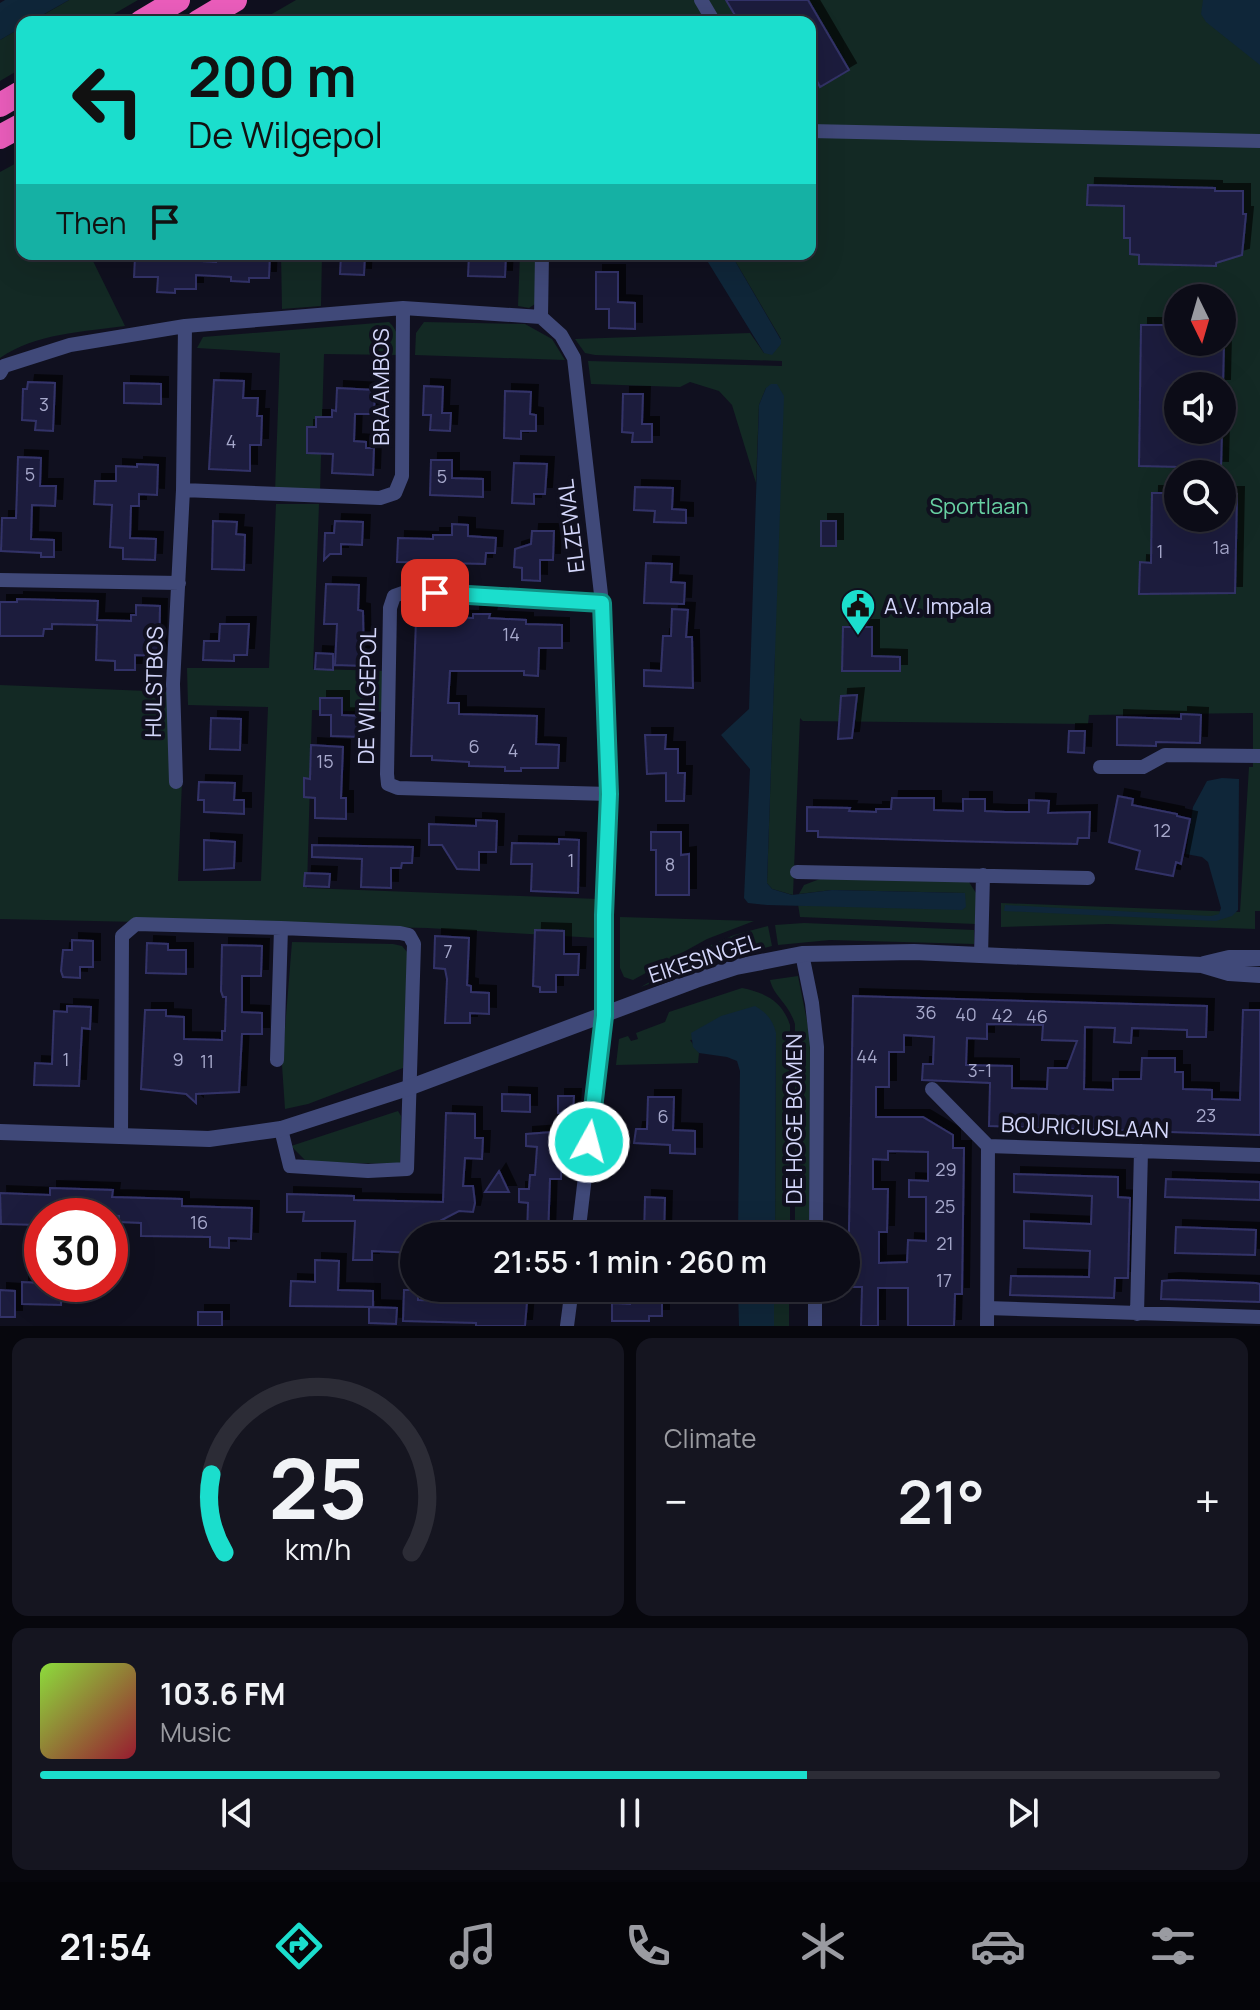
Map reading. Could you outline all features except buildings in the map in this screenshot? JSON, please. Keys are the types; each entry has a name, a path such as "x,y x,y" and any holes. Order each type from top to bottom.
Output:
{"highway":[{"path":"151,16 178,0"},
{"path":"208,16 235,0"}],"street":[{"path":"816,131 1260,141"},
{"path":"403,308 541,317 542,260"},
{"name":"BRAAMBOS","path":"0,373 4,366 70,345 185,326 403,308 402,476 395,493 380,498 183,490"},
{"name":"ELZEWAL","path":"541,317 561,335 574,358 602,603 609,794 604,1016 580,1222"},
{"path":"183,490 185,326"},
{"name":"HULSTBOS","path":"176,782 173,684 183,490"},
{"path":"0,580 179,583"},
{"name":"DE WILGEPOL","path":"602,603 408,591 394,596 390,608 387,774 388,784 398,788 609,794"},
{"path":"1100,767 1143,767 1165,755 1260,756"},
{"path":"797,872 1088,878"},
{"path":"981,956 983,875"},
{"path":"121,1137 122,936 136,924 409,935 414,944 407,1169 368,1171 290,1166 281,1129"},
{"path":"277,1060 281,928"},
{"name":"EIKESINGEL","path":"0,1132 209,1139 281,1129 408,1088 736,967 802,954 914,952 1202,965 1229,973 1260,975"},
{"name":"DE HOGE BOMEN","path":"802,954 817,1039 816,1222"},
{"name":"EIKESINGEL","path":"1202,965 1229,958 1260,958"},
{"name":"BOURICIUSLAAN","path":"932,1089 988,1146 1260,1155"},
{"path":"987,1326 988,1146"},
{"path":"1137,1314 1141,1151"},
{"path":"567,1326 570,1302"},
{"path":"815,1302 815,1326"},
{"path":"987,1308 1260,1317"}],"green space":[{"path":"69,0 138,0 110,16 41,16"},
{"name":"Sportlaan","path":"296,0 1260,0 1260,911 1255,911 1255,929 1108,924 1001,927 1001,903 1240,912 1249,767 1253,767 1253,713 1089,715 1088,724 803,721 800,718 793,895 772,889 767,883 775,647 766,388 759,405 756,483 732,405 719,391 690,382 680,387 591,384 588,361 782,366 782,361 595,355 585,353 575,339 750,333 764,353 781,339 735,260 816,260 816,16 268,16"},
{"path":"16,31 16,72 0,81 0,40"},
{"path":"16,163 16,260 92,260 125,326 44,338 0,358 0,172"},
{"path":"281,260 322,260 321,306 282,309"},
{"path":"520,260 535,260 535,304 529,308 518,306"},
{"path":"389,322 397,333 400,355 324,354 320,492 275,492 280,353 197,348 203,337"},
{"path":"424,322 525,324 552,339 565,360 415,355 416,333"},
{"path":"276,504 319,504 313,669 388,671 388,712 312,710 307,888 598,899 597,938 427,928 0,919 0,685 172,692 182,781 178,881 261,881 268,707 188,705 187,668 269,668"},
{"path":"825,877 969,882 976,893 976,924 800,917 798,904 962,909 965,893 832,890 799,894 804,885"},
{"path":"620,917 754,921 707,939 633,980 624,977 620,968"},
{"path":"804,923 974,930 974,944 830,940 778,945 775,925"},
{"path":"768,926 772,946 711,961 641,987 711,945"},
{"path":"292,942 402,946 408,953 403,1068 308,1104 285,1109 282,1065"},
{"path":"798,976 810,1036 809,1222 795,1222 795,1024 770,980"},
{"path":"742,988 772,999 787,1017 790,1025 790,1222 775,1222 776,1033 690,1040 699,1053 698,1063 616,1065 619,1039 628,1036 631,1041 638,1039 636,1033 665,1022 669,1012"},
{"path":"398,1111 401,1116 400,1164 307,1162 291,1146"},
{"path":"774,1302 789,1302 789,1326 774,1326"}],"water":[{"path":"5,0 69,0 41,16 16,16 16,31 0,40 0,3"},
{"path":"1203,0 1260,0 1260,65 1206,22 1201,14"},
{"path":"707,260 734,260 781,340 772,355 764,353"},
{"path":"771,384 777,384 784,396 767,883 772,889 792,895 832,890 965,893 966,907 962,910 767,905 748,903 744,898 750,769 721,735 749,709 759,405"},
{"path":"1239,779 1238,910 1232,916 1216,921 1004,911 1005,905 1219,914 1221,908 1208,862 1202,857 1186,854 1193,807 1207,781"},
{"path":"755,1006 768,1017 776,1033 775,1222 738,1222 740,1071 737,1061 699,1053 693,1047 691,1033 721,1016"},
{"path":"738,1302 774,1302 774,1326 739,1326"}],"place":[{"name":"A.V. Impala","path":"858,637"}],"route":[{"path":"435,593 602,603 609,794 604,1016 589,1142"}]}
